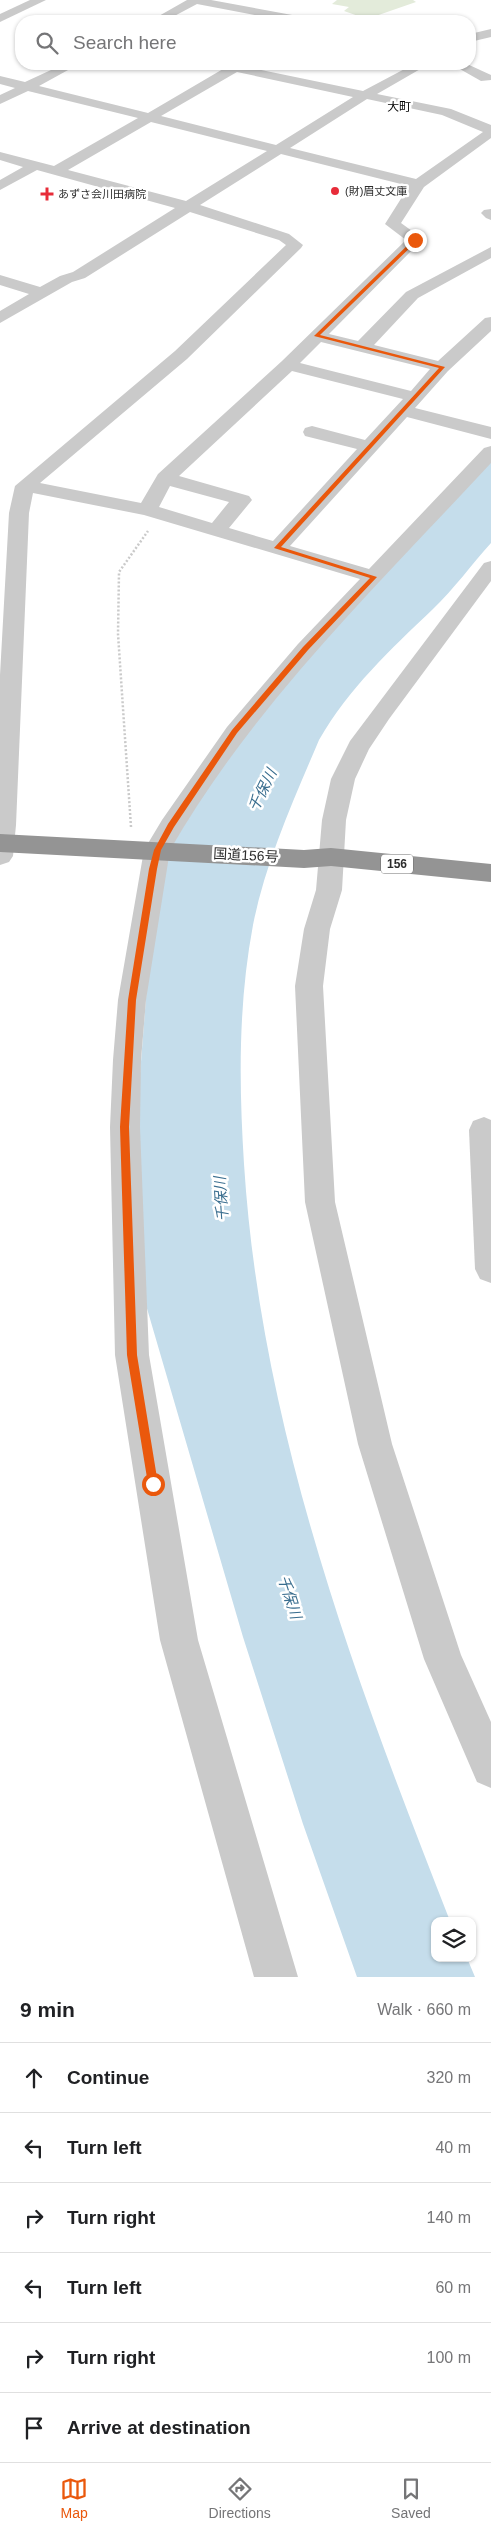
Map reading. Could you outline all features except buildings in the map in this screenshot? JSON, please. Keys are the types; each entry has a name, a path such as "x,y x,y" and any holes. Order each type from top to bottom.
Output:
{"highway":[{"name":"国道156号","path":"1,847 152,850 304,859 331,857 491,873"}],"street":[{"path":"2,17 40,0"},
{"path":"167,15 195,0 273,15"},
{"path":"2,17 15,19"},
{"path":"476,37 491,33"},
{"path":"0,100 61,70"},
{"path":"56,171 231,70"},
{"path":"255,70 363,96 446,112 491,131"},
{"path":"0,318 42,293 80,275 363,96 412,70"},
{"path":"469,70 486,78"},
{"path":"0,80 418,184"},
{"path":"154,512 166,478 288,365 415,240 393,224 418,184 491,131"},
{"path":"0,156 190,207 284,237 295,245 181,355 25,486 9,513 1,847"},
{"path":"0,186 34,166"},
{"path":"362,347 412,295 491,252"},
{"path":"0,280 42,293"},
{"path":"277,548 442,367 491,322"},
{"path":"317,336 442,367"},
{"path":"288,365 491,433"},
{"path":"312,432 369,447"},
{"path":"276,1977 179,1640 132,1355 125,1127 127,1060 132,1000 152,850 171,826 234,732 306,649 491,452"},
{"path":"166,478 242,500 216,530"},
{"path":"25,486 154,512 374,577"},
{"path":"489,1754 443,1659 375,1444 320,1202 309,986 317,929 329,890 334,820 343,779 358,747 491,568"},
{"path":"484,1130 491,1269"}],"path":[{"path":"152,850 118,634 119,572 154,512"}],"green space":[{"path":"337,0 413,0 416,2 379,15 356,15 344,11 349,7 332,4"}],"water":[{"name":"千保川","path":"491,461 491,543 441,601 371,670 343,703 319,740 281,831 258,902 248,955 241,1044 244,1164 254,1263 270,1360 291,1455 317,1550 347,1644 414,1829 448,1917 431,1917 431,1962 469,1962 475,1977 357,1977 303,1824 243,1637 141,1288 135,1138 156,871 243,730 302,660"}],"place":[{"name":"(財)眉丈文庫","path":"335,191"},
{"name":"あずさ会川田病院","path":"47,194"}],"district":[{"name":"大町","path":"399,107"}],"route":[{"path":"153,1484 132,1355 125,1127 127,1060 132,1000 153,869 158,850 171,826 234,732 306,649 374,577 277,548 442,367 317,336 415,240"}]}
